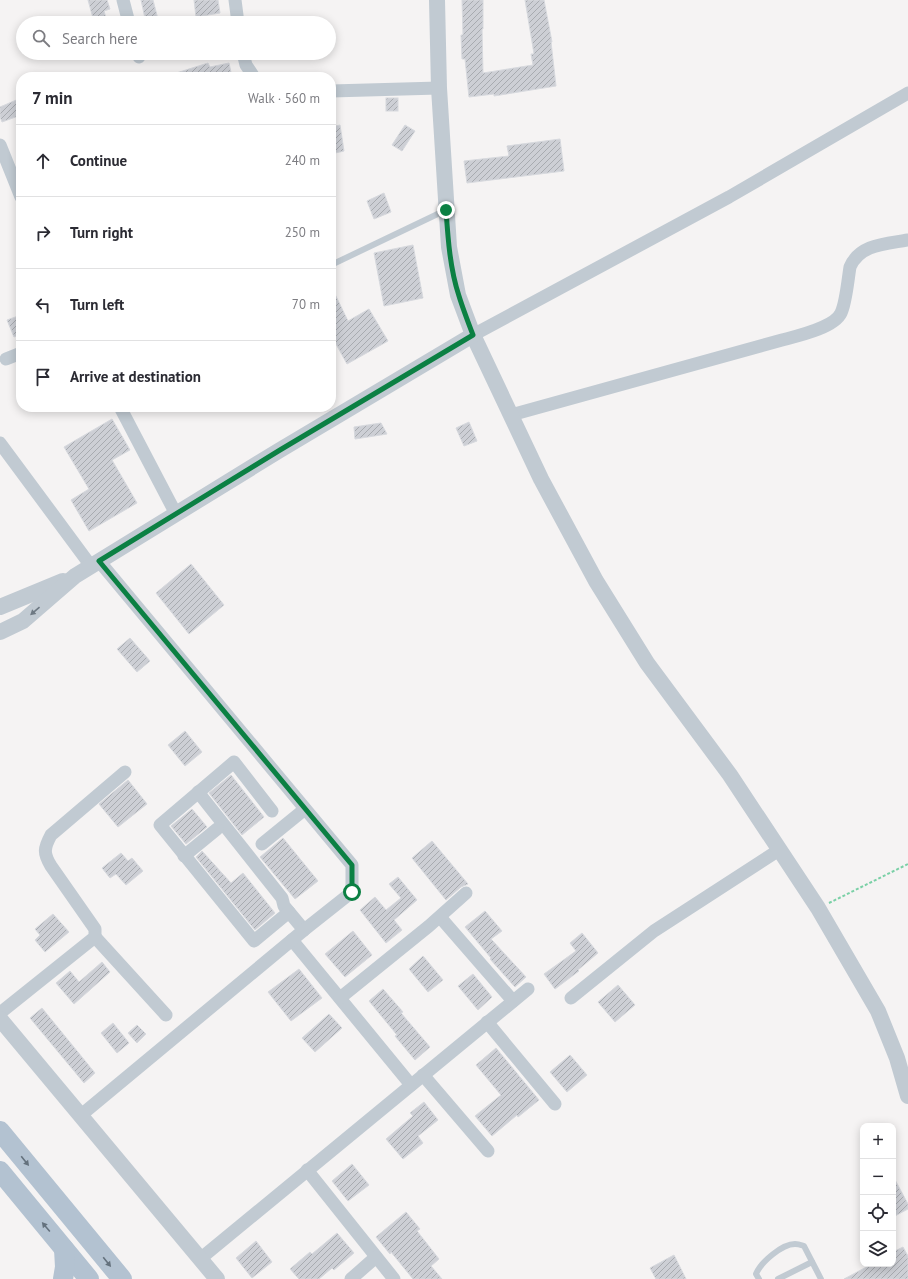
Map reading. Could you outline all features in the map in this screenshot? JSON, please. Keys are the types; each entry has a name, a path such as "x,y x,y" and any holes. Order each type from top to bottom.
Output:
{"main road":[{"path":"0,1131 122,1279"},
{"path":"0,1172 89,1279"},
{"path":"63,1279 65,1267 64,1249"}],"street":[{"path":"123,0 128,16"},
{"path":"236,0 237,16"},
{"path":"437,0 439,88 449,248 458,295 473,335 541,479 596,580 647,663 730,775 818,908 878,1011 897,1058 908,1096"},
{"path":"244,60 251,72"},
{"path":"336,91 439,88"},
{"path":"0,607 75,576 473,335 729,197 908,93"},
{"path":"0,145 16,185"},
{"path":"510,415 782,340 825,326 835,321 841,314 850,267 853,260 863,250 878,245 908,240"},
{"path":"6,359 16,355"},
{"path":"123,412 176,514"},
{"path":"0,443 95,564 352,865 352,892 80,1116"},
{"path":"0,632 22,621 75,576"},
{"path":"272,811 234,762 160,825 254,941 286,909"},
{"path":"125,772 51,835 45,850 46,858 95,929 95,937 166,1015"},
{"path":"195,794 282,898 286,909 304,930"},
{"path":"195,794 217,829 275,903 286,909"},
{"path":"262,844 305,809"},
{"path":"184,856 217,829"},
{"path":"571,998 654,931 779,850"},
{"path":"340,998 440,917 466,893"},
{"path":"440,917 513,1001"},
{"path":"0,1013 95,937"},
{"path":"292,940 411,1085"},
{"path":"200,1259 528,989"},
{"path":"0,1019 217,1279"},
{"path":"487,1022 555,1104"},
{"path":"423,1076 488,1151"},
{"path":"307,1170 394,1279"},
{"path":"351,1279 376,1257"}],"lane":[{"path":"336,263 446,210"},
{"path":"760,1279 756,1274 759,1267 765,1261 790,1245 797,1244 804,1246 821,1279"},
{"path":"778,1279 812,1262"}],"path":[{"path":"818,908 908,864"}],"building":[{"path":"88,0 107,0 110,9 104,11 105,16 92,16"},
{"path":"141,0 153,0 157,16 144,16"},
{"path":"194,0 218,0 220,13 196,16"},
{"path":"462,0 483,0 483,73 533,65 531,54 534,54 525,0 544,0 552,42 556,86 494,96 494,94 469,97 465,59 462,59"},
{"path":"208,63 210,67 229,63 231,72 180,72"},
{"path":"386,98 398,98 398,111 386,111"},
{"path":"16,100 16,117 2,122 0,117 0,107"},
{"path":"340,125 344,151 336,153 336,126"},
{"path":"405,125 415,131 402,151 392,145"},
{"path":"560,139 564,171 467,183 464,161 509,156 507,146"},
{"path":"384,193 391,212 374,219 367,201"},
{"path":"413,245 423,298 384,306 374,253"},
{"path":"336,296 348,321 369,309 388,341 347,364 336,344"},
{"path":"16,317 16,336 14,337 7,320"},
{"path":"112,419 130,450 112,460 137,503 89,531 71,500 89,489 64,447"},
{"path":"469,422 477,441 464,446 456,428"},
{"path":"381,423 387,434 355,439 354,427"},
{"path":"191,564 224,605 189,634 156,593"},
{"path":"130,638 150,661 137,672 117,649"},
{"path":"185,731 202,752 185,766 168,745"},
{"path":"231,775 264,817 242,835 209,793"},
{"path":"128,780 147,804 118,827 99,804"},
{"path":"192,809 207,827 186,844 171,826"},
{"path":"283,838 318,881 295,899 260,857"},
{"path":"432,841 468,884 461,887 446,900 412,858"},
{"path":"202,851 231,883 243,873 275,913 255,930 196,857"},
{"path":"121,853 128,861 132,858 143,871 126,885 116,874 110,878 102,868"},
{"path":"398,877 417,900 394,920 402,930 386,943 360,910 375,897 386,910 401,898 389,884"},
{"path":"485,911 502,931 491,939 526,977 515,987 490,959 491,958 465,927"},
{"path":"53,914 69,932 45,952 35,940 40,935 35,929"},
{"path":"353,931 372,955 345,977 325,954"},
{"path":"582,933 598,953 578,970 579,971 555,989 544,974 576,951 570,943"},
{"path":"423,956 443,980 428,992 409,969"},
{"path":"102,962 110,972 74,1004 56,983 70,971 79,982"},
{"path":"299,969 322,998 291,1021 268,992"},
{"path":"473,974 492,997 478,1010 458,986"},
{"path":"618,985 635,1005 615,1022 598,1002"},
{"path":"383,989 430,1047 415,1060 369,1001"},
{"path":"42,1008 95,1073 84,1083 30,1018"},
{"path":"329,1014 342,1028 315,1052 302,1038"},
{"path":"113,1023 129,1043 117,1053 101,1033"},
{"path":"137,1025 146,1034 137,1043 128,1033"},
{"path":"496,1048 539,1100 518,1117 517,1115 492,1136 475,1116 501,1095 476,1065"},
{"path":"570,1055 587,1075 567,1092 550,1072"},
{"path":"424,1102 438,1120 418,1136 423,1143 403,1159 386,1139 413,1116 410,1113"},
{"path":"352,1164 369,1185 348,1201 332,1181"},
{"path":"896,1182 908,1204 908,1209 896,1215"},
{"path":"406,1212 420,1229 417,1231 439,1259 431,1266 442,1279 413,1279 391,1252 390,1254 376,1237"},
{"path":"337,1233 354,1253 334,1270 332,1268 319,1279 299,1279 290,1269 310,1252 312,1254"},
{"path":"256,1241 272,1262 252,1278 236,1258"},
{"path":"903,1247 908,1256 908,1279 844,1279 866,1267 896,1267 896,1250"},
{"path":"674,1255 686,1279 656,1279 650,1268"}],"route":[{"path":"352,892 352,865 99,561 280,450 473,335 458,295 453,272 449,248 446,210"}]}
